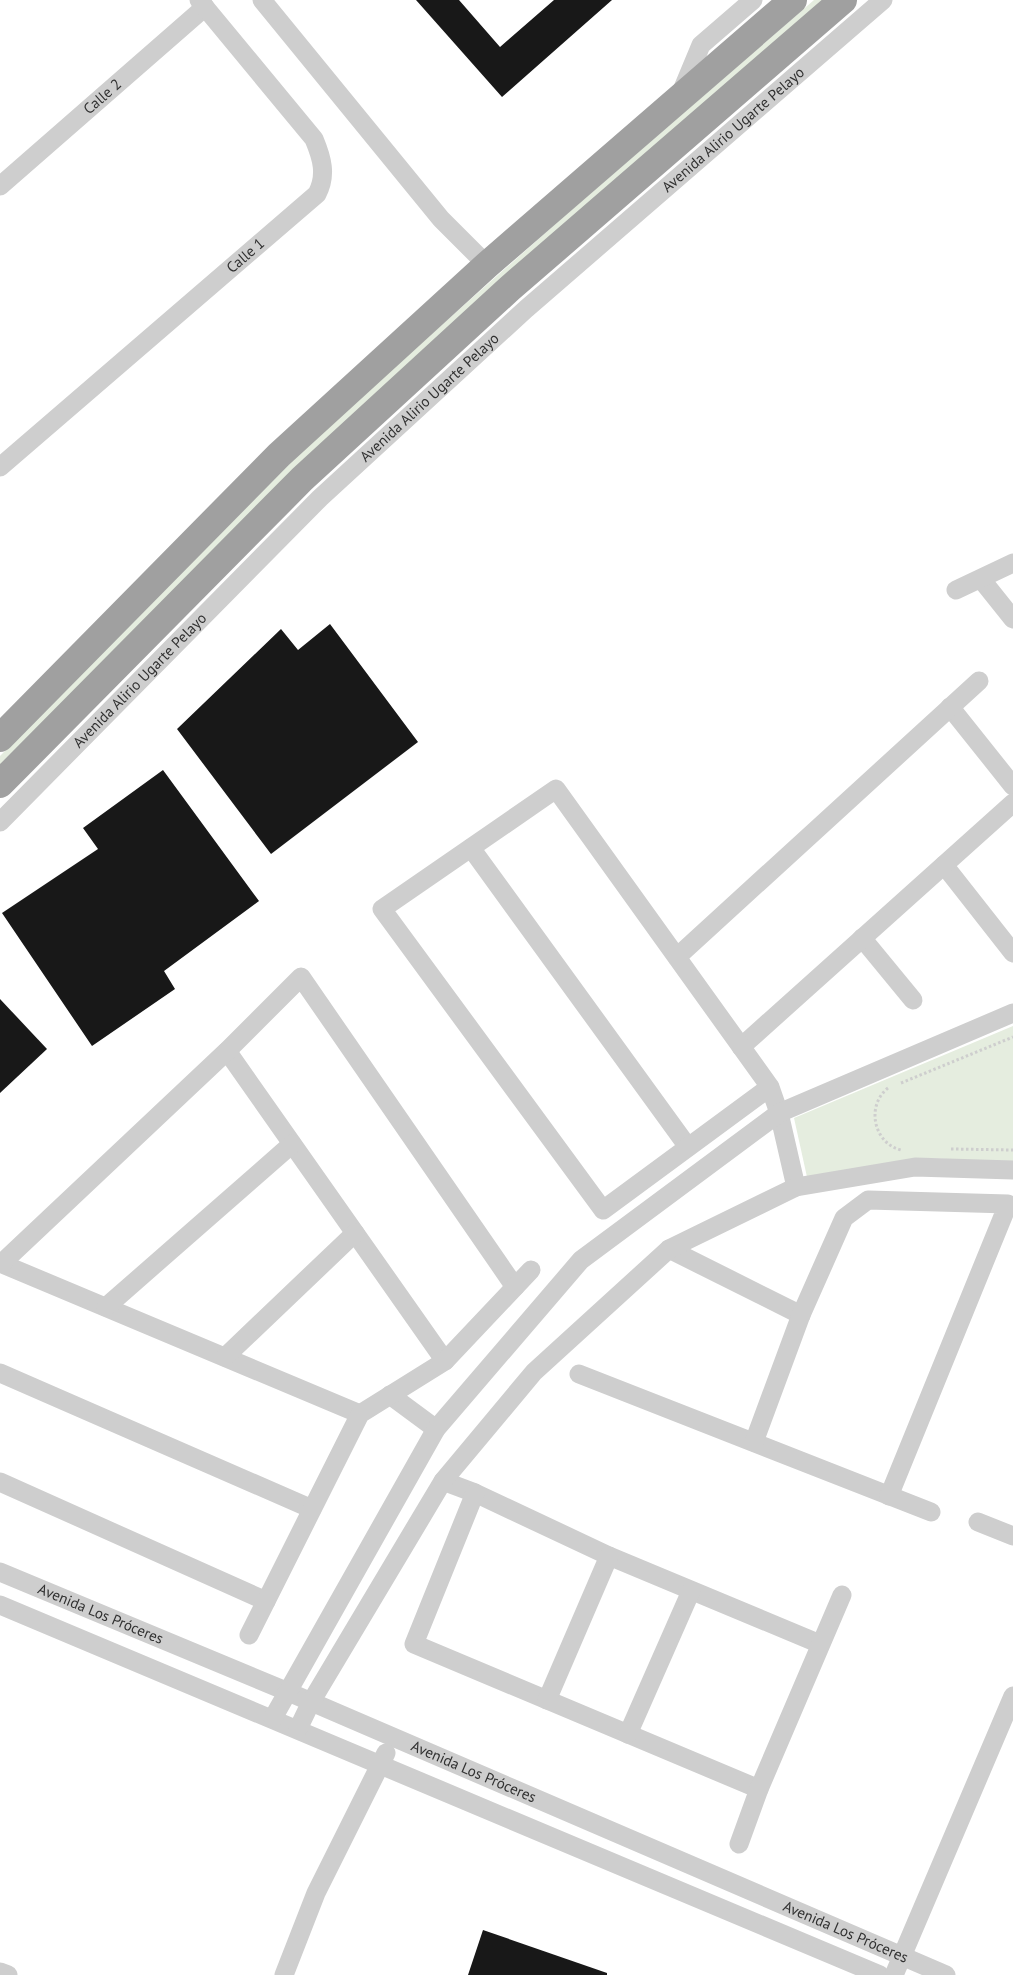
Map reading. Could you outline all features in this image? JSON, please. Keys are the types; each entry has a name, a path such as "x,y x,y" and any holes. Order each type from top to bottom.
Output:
{"highway":[{"path":"0,738 279,455 487,265 793,0"},
{"name":"Avenida Alirio Ugarte Pelayo","path":"7,777 309,472 509,289 843,0"},
{"path":"0,802 7,777"}],"street":[{"path":"262,0 441,219 487,265"},
{"path":"679,99 701,45 753,0"},
{"name":"Avenida Alirio Ugarte Pelayo","path":"0,822 320,498 526,309 883,0"},
{"name":"Calle 2","path":"0,186 202,4"},
{"name":"Calle 1","path":"0,467 316,194 320,187 322,162 314,139 202,4"},
{"path":"956,590 1013,563"},
{"path":"981,579 1013,619"},
{"path":"677,957 979,681"},
{"path":"950,708 1013,786"},
{"path":"770,1086 603,1210 382,909 556,789 770,1086 779,1113 796,1187"},
{"path":"741,1047 1013,804"},
{"path":"471,848 688,1147"},
{"path":"944,865 1013,953"},
{"path":"862,938 912,1000"},
{"path":"360,1414 1,1263 227,1051 301,977 515,1288"},
{"path":"273,1718 286,1691 436,1429 581,1260 779,1113 1013,1012"},
{"path":"227,1051 445,1361"},
{"path":"106,1307 292,1144"},
{"path":"298,1729 311,1702 443,1481 534,1372 669,1249 796,1187 915,1167 1013,1170"},
{"path":"754,1442 801,1315 844,1218 868,1200 1008,1204 889,1496"},
{"path":"225,1356 355,1233"},
{"path":"669,1249 801,1315"},
{"path":"249,1635 360,1414 445,1361 531,1270"},
{"path":"0,1372 312,1509"},
{"path":"579,1374 931,1512"},
{"path":"390,1395 436,1429"},
{"path":"443,1481 475,1493 609,1556 820,1644"},
{"path":"0,1482 266,1601"},
{"path":"475,1493 414,1644 759,1788"},
{"path":"978,1522 1011,1529"},
{"path":"547,1700 609,1556"},
{"name":"Avenida Los Próceres","path":"0,1572 286,1691 946,1975"},
{"path":"628,1734 691,1591"},
{"path":"739,1844 759,1788 842,1595"},
{"name":"Avenida Los Próceres","path":"0,1605 273,1718 880,1975"},
{"path":"894,1975 1013,1696"},
{"path":"284,1975 316,1893 393,1738"},
{"path":"0,1972 8,1975"}],"path":[{"path":"909,1153 890,1145 876,1128 874,1114 878,1100 886,1088 1013,1037"},
{"path":"944,1149 1013,1150"}],"shaded area":[{"path":"814,0 827,0 0,767 0,756 320,433 569,212"},
{"path":"1013,1026 1013,1162 925,1158 807,1177 794,1118"}],"building":[{"path":"416,0 459,0 500,47 554,0 612,0 502,97"},
{"path":"330,624 418,742 271,854 177,729 281,629 298,650"},
{"path":"163,770 259,901 164,971 175,989 92,1046 2,913 98,849 83,828"},
{"path":"0,999 47,1049 0,1093"},
{"path":"483,1930 607,1973 607,1975 468,1975"}]}
